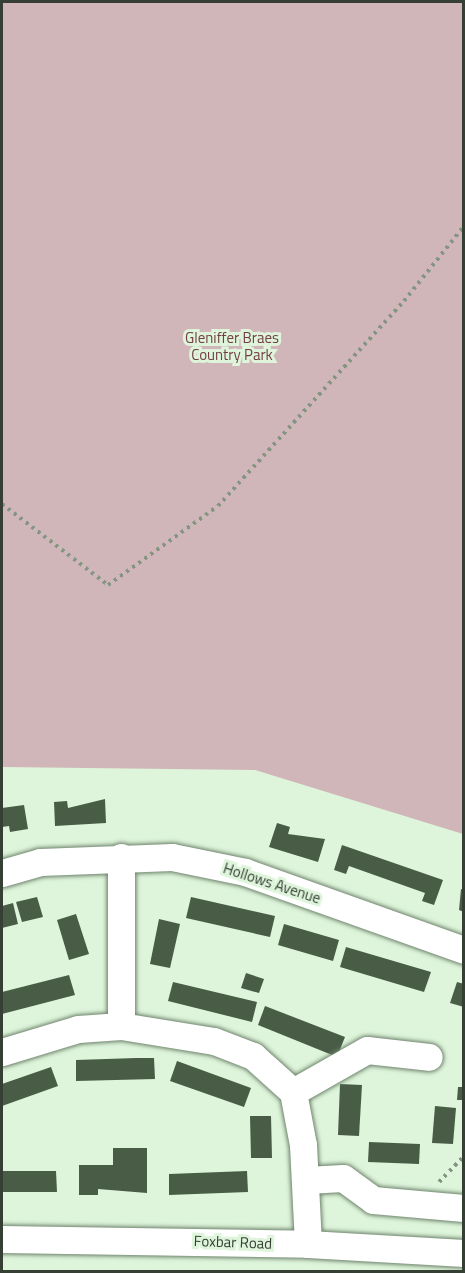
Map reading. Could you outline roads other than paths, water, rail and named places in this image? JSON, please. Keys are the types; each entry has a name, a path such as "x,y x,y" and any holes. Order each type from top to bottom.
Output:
{"street":[{"name":"Hollows Avenue","path":"2,873 40,862 121,857 172,857 245,872 464,950"},
{"path":"121,857 121,1026"},
{"path":"2,1052 78,1029 121,1026 214,1041 253,1056 293,1092 306,1180 308,1244"},
{"path":"293,1092 367,1050 429,1057"},
{"path":"306,1180 343,1178 373,1200 464,1208"},
{"name":"Foxbar Road","path":"2,1239 308,1244 464,1253"}],"park label":[{"name":"Gleniffer Braes Country Park","path":"232,346"}]}
